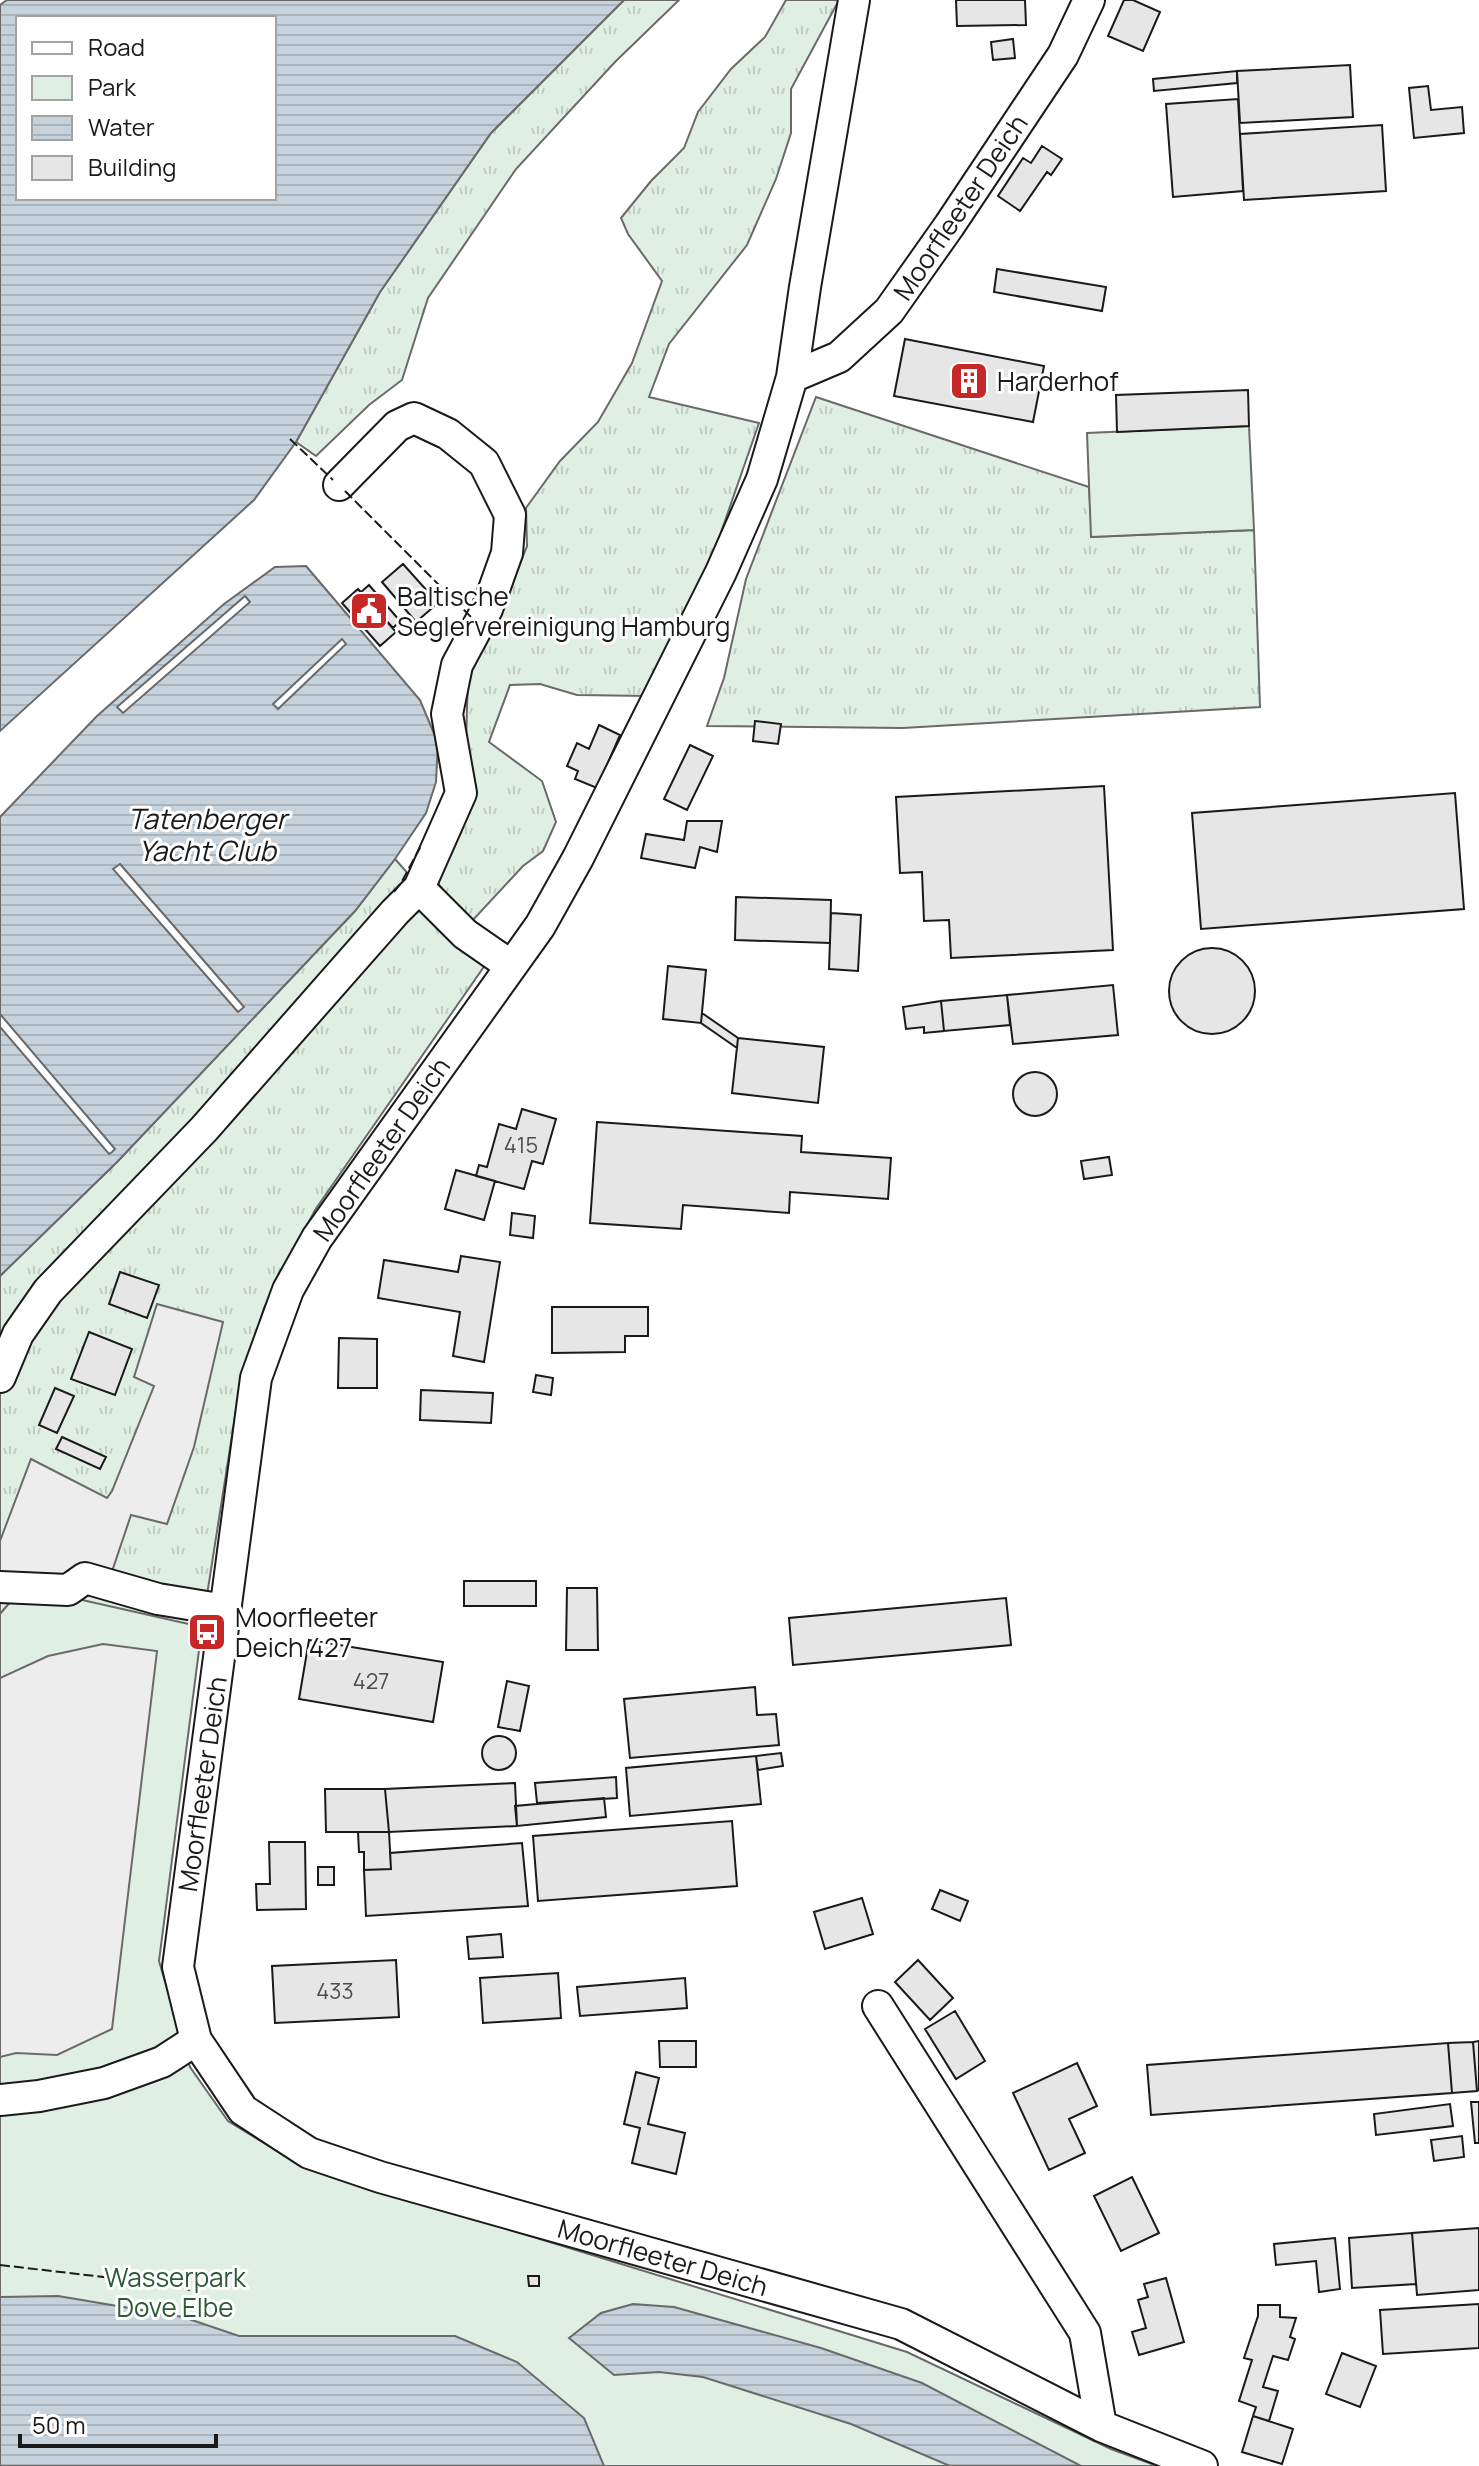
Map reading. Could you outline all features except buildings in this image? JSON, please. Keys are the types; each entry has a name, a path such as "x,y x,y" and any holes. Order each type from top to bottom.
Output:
{"street":[{"name":"Moorfleeter Deich","path":"854,0 792,377 762,479 721,572 578,858 540,926 317,1238 288,1290 256,1378 178,1967 196,2040 243,2110 309,2153 380,2177 901,2324 1101,2426 1202,2466"},
{"name":"Moorfleeter Deich","path":"792,377 839,357 889,311 1063,55 1089,0"},
{"path":"0,1377 18,1334 48,1291 204,1129 419,888 461,793 447,714 457,665 487,609 507,553 510,515 484,463 448,434 414,418 397,426 339,485"},
{"path":"419,888 465,934 511,966"},
{"path":"0,1587 68,1590 85,1578 158,1599 225,1610"},
{"path":"878,2006 1085,2333 1101,2426"},
{"path":"0,2100 104,2083 162,2062 196,2040"}],"green space":[{"path":"624,0 679,0 615,62 516,169 428,298 402,380 369,405 316,456 296,442 380,292 491,133"},
{"path":"786,0 839,0 791,89 791,133 776,179 747,245 669,344 649,397 759,423 710,564 648,696 577,695 540,684 510,685 489,742 542,781 556,822 543,851 523,866 473,920 451,903 438,883 464,808 468,676 507,597 527,546 526,508 560,461 598,422 632,363 662,281 628,234 621,218 651,181 684,148 698,112 731,69 765,37"},
{"path":"816,397 1089,487 1092,537 1254,530 1260,707 903,728 707,726 724,678 746,579"},
{"path":"1249,426 1254,530 1091,537 1087,433"},
{"path":"395,859 411,877 499,945 315,1210 264,1308 239,1391 202,1627 157,1651 16,1595 0,1614 0,1276 117,1162 355,911"},
{"name":"Wasserpark Dove Elbe","path":"16,1595 69,1597 202,1627 159,1961 190,2067 228,2121 300,2165 907,2352 1111,2449 1157,2466 0,2466 0,1614"}],"shaded area":[{"path":"157,1304 223,1322 194,1447 167,1524 131,1515 103,1598 68,1590 0,1587 0,1541 31,1459 107,1498 112,1491 154,1386 134,1377"},
{"path":"103,1644 157,1651 112,2029 57,2055 16,2053 0,2057 0,1678 48,1656"}],"water":[{"path":"7,0 624,0 491,133 380,292 296,442 254,500 0,731 0,5"},
{"name":"Tatenberger Yacht Club","path":"306,566 420,700 438,743 436,782 426,813 355,911 117,1162 0,1276 0,817 97,716 224,604 275,567"},
{"path":"58,2296 183,2317 239,2336 455,2336 517,2362 584,2418 604,2466 0,2466 0,2297"},
{"path":"633,2304 674,2307 821,2348 922,2383 1081,2466 950,2466 851,2424 703,2377 659,2372 614,2375 569,2338 601,2313"}],"pier":[{"path":"245,596 250,602 123,713 117,707"},
{"path":"342,639 346,644 278,709 273,704"},
{"path":"120,864 244,1007 238,1012 113,869"},
{"path":"0,1014 115,1149 112,1152 109,1154 0,1027"}],"fence":[{"path":"290,439 333,480"},
{"path":"345,491 470,618"},
{"path":"394,892 422,844"},
{"path":"0,2265 181,2286 197,2294"}],"place":[{"name":"Harderhof","path":"969,381"},
{"name":"Baltische Seglervereinigung Hamburg","path":"369,611"},
{"name":"Moorfleeter Deich 427","path":"207,1632"}]}
